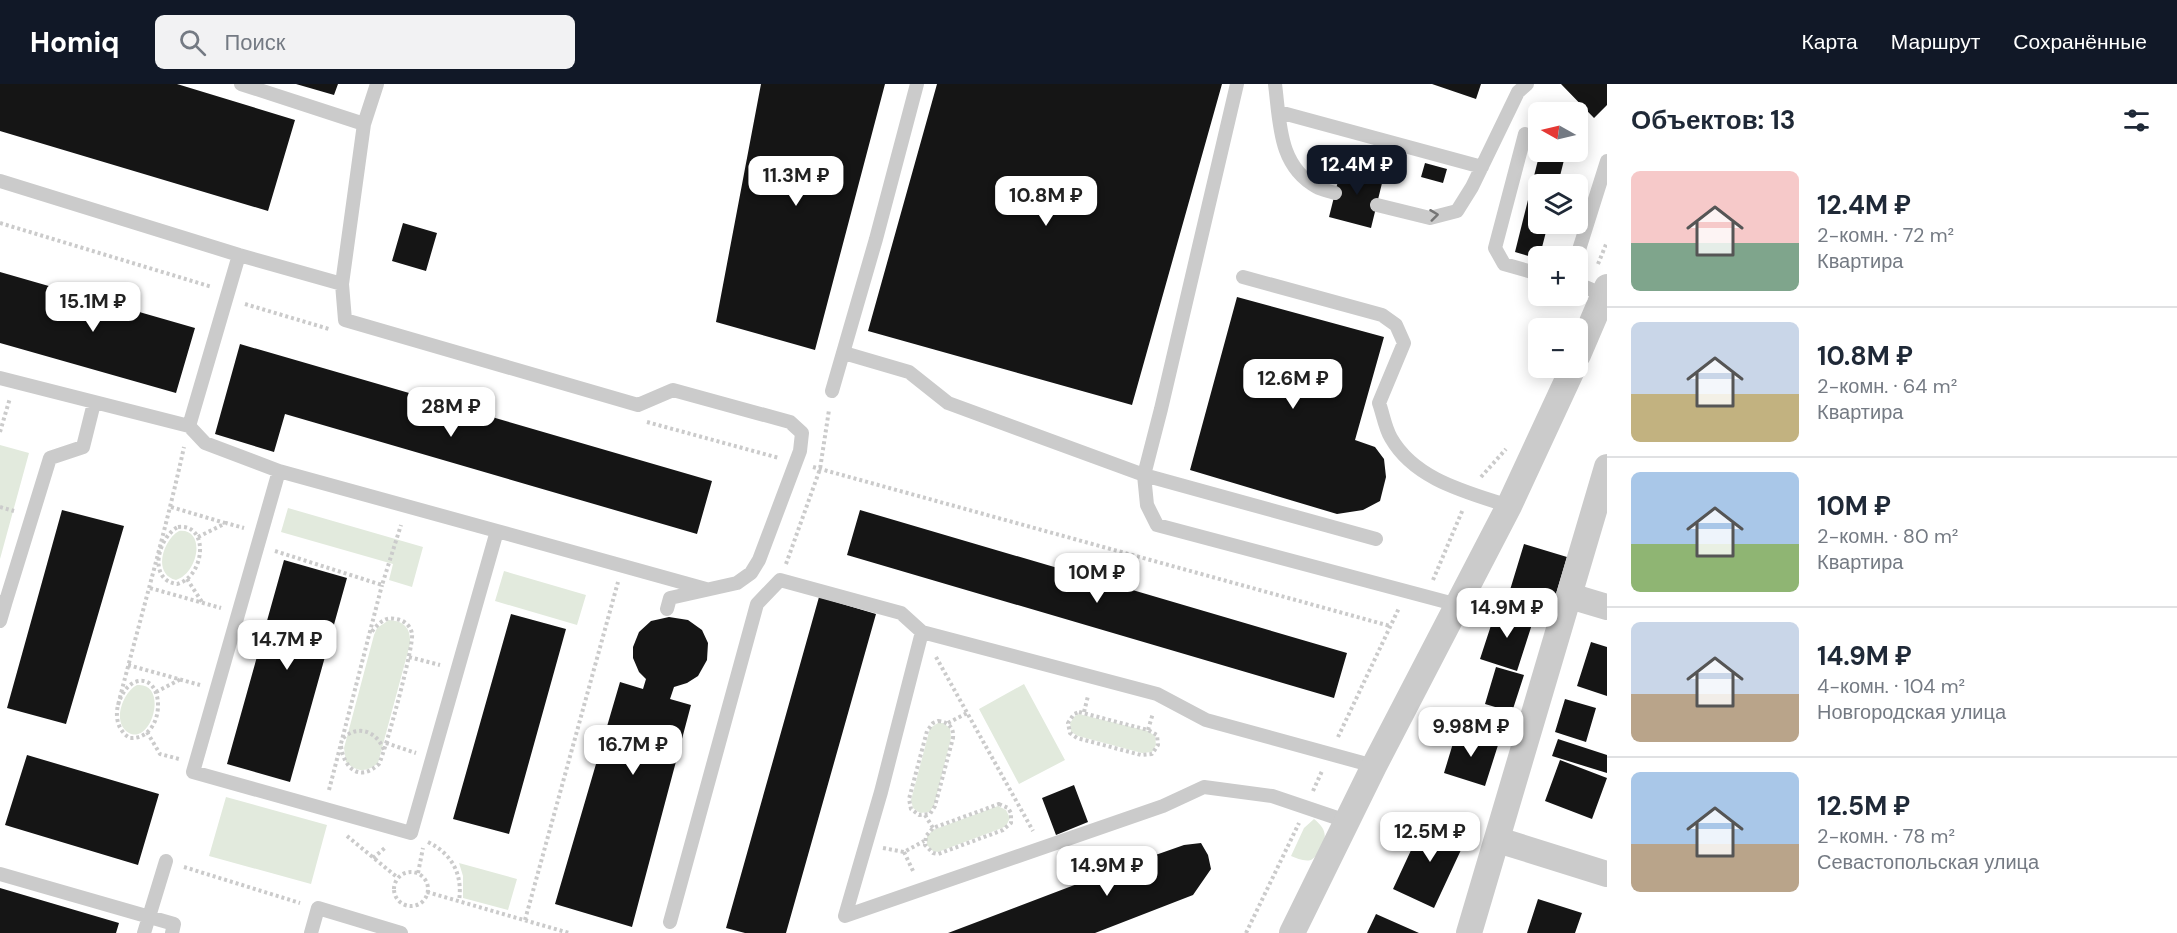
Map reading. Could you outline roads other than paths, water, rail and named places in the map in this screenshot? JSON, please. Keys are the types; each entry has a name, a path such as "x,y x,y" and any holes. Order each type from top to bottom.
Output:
{"street":[{"path":"1590,346 1605,291"},
{"path":"1292,933 1374,766 1509,506 1568,378"},
{"path":"1469,933 1607,467"},
{"path":"1570,596 1607,607"},
{"path":"1498,840 1607,874"}],"lane":[{"path":"242,84 364,124"},
{"path":"377,84 364,124 342,284 345,320 638,405 673,390 790,422 802,433 796,462 759,560 751,573 737,583 670,598 668,609"},
{"path":"832,391 917,84"},
{"path":"1237,84 1144,475 1146,505 1157,525 1458,605"},
{"path":"1275,84 1283,146 1295,168 1317,187 1335,193"},
{"path":"1377,205 1430,218 1457,211 1518,92 1527,84"},
{"path":"1278,112 1482,166"},
{"path":"1524,134 1495,248 1504,264 1528,271"},
{"path":"1580,246 1607,161"},
{"path":"0,181 238,255 342,284"},
{"path":"189,426 238,255"},
{"path":"1244,277 1382,315 1396,325 1404,344 1379,403 1391,438 1411,462 1436,480 1509,506"},
{"path":"1588,287 1605,291"},
{"path":"844,353 909,372 948,403 1144,475 1376,539"},
{"path":"0,378 189,426 205,443 279,471 708,590"},
{"path":"0,621 3,603 51,458 83,447 94,403"},
{"path":"279,471 193,771 411,833 497,531"},
{"path":"670,922 757,604 780,580 901,613 922,632 1157,694 1206,720 1374,766"},
{"path":"922,632 845,916 1163,806 1204,787 1272,796 1347,821"},
{"path":"144,933 166,861"},
{"path":"0,874 174,924 172,933"},
{"path":"311,933 318,908 401,933"}]}
